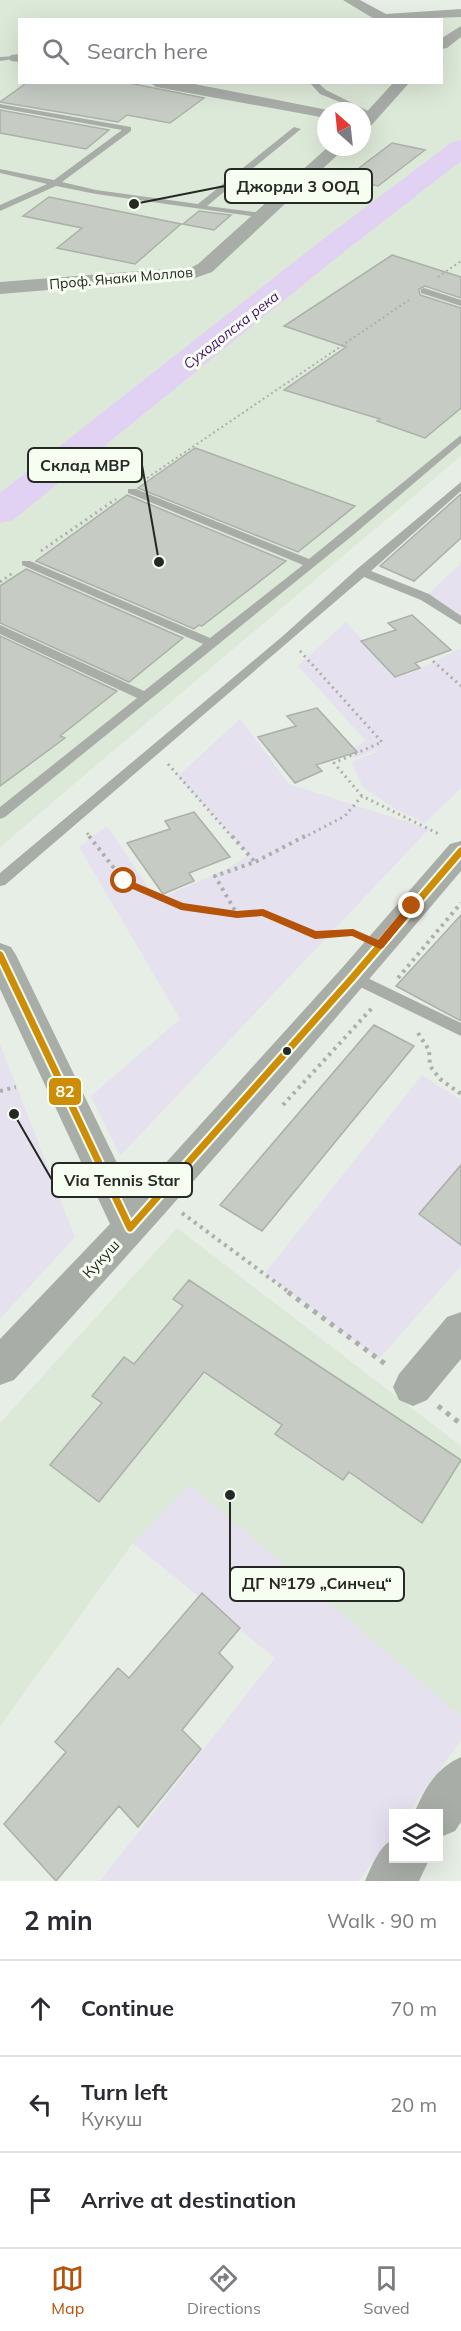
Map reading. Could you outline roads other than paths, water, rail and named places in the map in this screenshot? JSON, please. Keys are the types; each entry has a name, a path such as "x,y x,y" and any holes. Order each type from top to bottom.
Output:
{"street":[{"path":"350,0 374,15 386,18 461,14"},
{"path":"443,44 461,30"},
{"path":"167,84 317,111"},
{"path":"371,115 401,84"},
{"name":"Проф. Янаки Моллов","path":"0,288 195,272 205,268 328,156"},
{"name":"Кукуш","path":"0,1367 130,1228 171,1204 353,977 461,851"},
{"path":"0,955 130,1228"},
{"path":"413,1387 461,1330"},
{"path":"441,1809 461,1780"},
{"path":"390,1881 403,1863"}],"lane":[{"path":"0,59 18,58"},
{"path":"314,84 338,102"},
{"path":"0,106 128,129 57,182 0,208"},
{"path":"200,207 297,129"},
{"path":"0,171 96,192 262,216"},
{"path":"424,291 461,303"},
{"path":"0,814 213,644 461,438"},
{"path":"0,881 288,638 461,484"},
{"path":"132,491 311,564"},
{"path":"26,563 213,644"},
{"path":"361,571 425,597 461,621"},
{"path":"0,629 146,697"},
{"path":"353,977 461,1030"}],"waterway":[{"name":"Суходолска река","path":"0,512 324,253 461,148"}],"place":[{"name":"Джорди 3 ООД","path":"134,204"},
{"name":"Склад МВР","path":"159,562"},
{"name":"Via Tennis Star","path":"14,1114"},
{"name":"ДГ №179 „Синчец“","path":"230,1495"}]}
